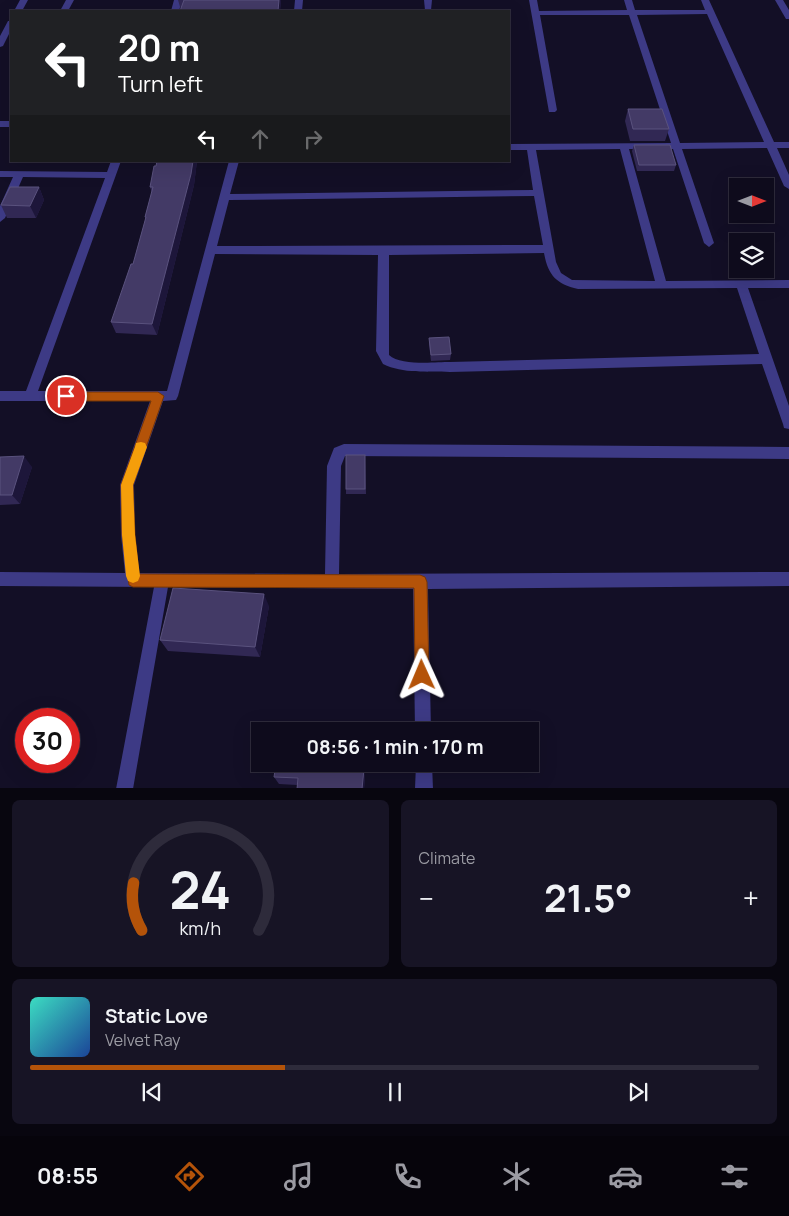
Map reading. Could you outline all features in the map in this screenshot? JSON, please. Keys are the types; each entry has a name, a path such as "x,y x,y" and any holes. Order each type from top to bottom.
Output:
{"street":[{"path":"533,0 552,110"},
{"path":"628,0 679,147 709,243"},
{"path":"705,0 789,186"},
{"path":"780,0 789,17"},
{"path":"535,13 710,12"},
{"path":"0,44 10,25"},
{"path":"510,147 789,145"},
{"path":"531,147 548,249 553,272 559,278 578,284 789,284"},
{"path":"624,147 661,283"},
{"path":"30,396 116,162"},
{"path":"0,396 172,396 234,162"},
{"path":"0,174 111,175"},
{"path":"0,218 19,174"},
{"path":"225,197 539,193"},
{"path":"211,250 384,251 548,249"},
{"path":"384,251 382,351 384,358 389,363 460,367 767,359"},
{"path":"741,284 789,424"},
{"path":"133,581 128,535 127,485 158,396"},
{"path":"332,581 334,466 339,452 344,450 789,453"},
{"path":"0,579 420,582 789,579"},
{"path":"124,788 162,581"},
{"path":"420,582 423,722"},
{"path":"424,772 424,788"}],"building":[{"path":"184,0 279,0 278,10 180,10"},
{"path":"628,109 662,109 669,129 633,129"},
{"path":"634,145 670,145 676,165 639,165"},
{"path":"157,162 193,162 152,324 111,322 131,264 133,264 153,187 150,187 154,166 156,166"},
{"path":"10,187 39,187 30,206 1,205"},
{"path":"449,337 451,354 431,355 429,338"},
{"path":"346,455 365,455 365,489 346,489"},
{"path":"24,456 12,495 0,495 0,457"},
{"path":"173,588 264,594 255,647 160,640"},
{"path":"275,772 364,772 362,788 297,788 298,778 274,777"}],"slow traffic":[{"path":"133,576 128,535 127,485 141,447"}],"route":[{"path":"66,396 158,396 127,485 128,535 133,581 420,582 422,675"}]}
